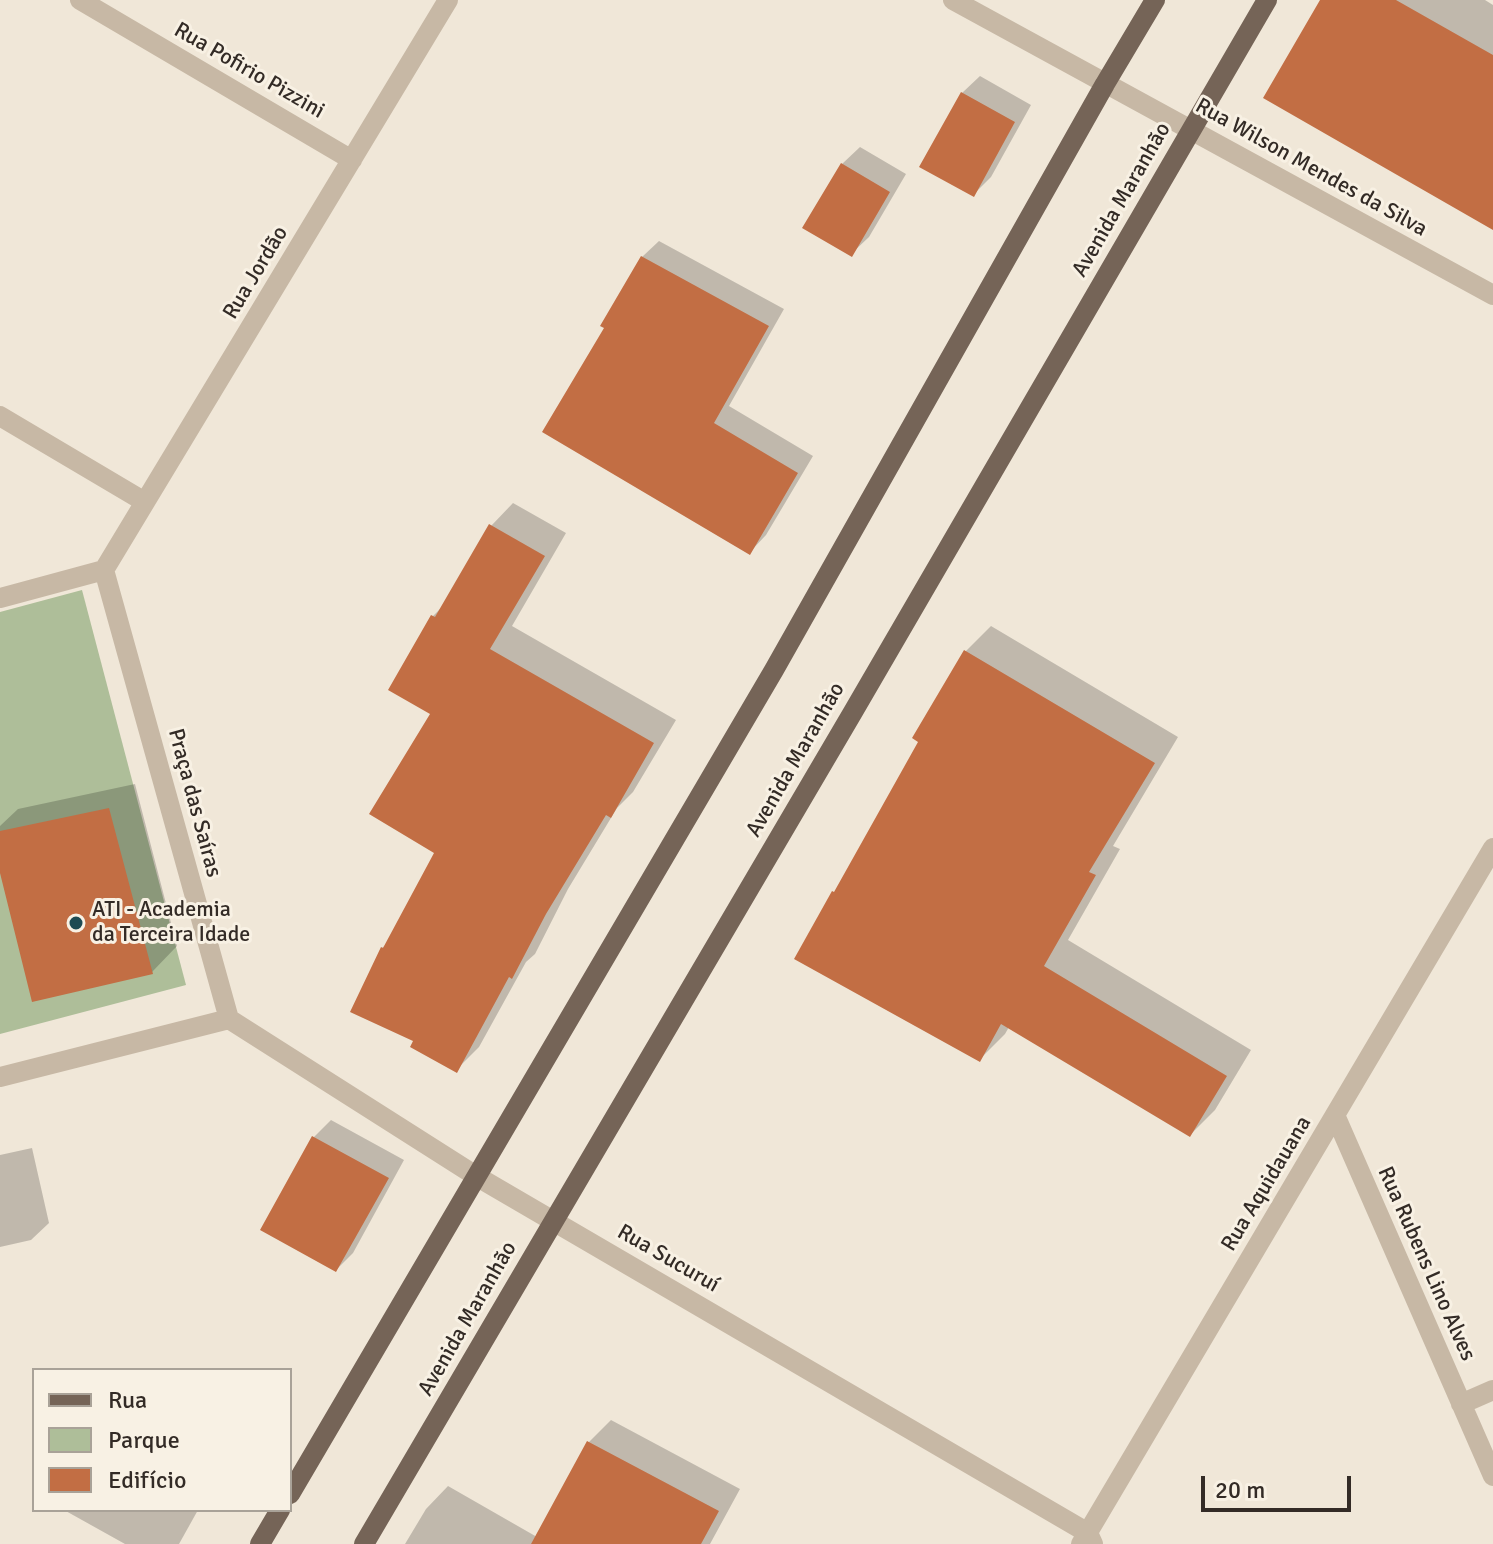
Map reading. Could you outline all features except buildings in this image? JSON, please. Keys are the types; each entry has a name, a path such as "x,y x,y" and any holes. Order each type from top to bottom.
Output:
{"main road":[{"path":"292,1491 774,670 1155,0"},
{"name":"Avenida Maranhão","path":"364,1544 1267,0"},
{"path":"260,1544 279,1512"}],"street":[{"name":"Rua Pofirio Pizzini","path":"80,0 352,160"},
{"name":"Rua Jordão","path":"104,570 448,0"},
{"name":"Rua Wilson Mendes da Silva","path":"953,0 1493,295"},
{"path":"0,416 145,502"},
{"path":"0,598 104,570"},
{"name":"Praça das Saíras","path":"104,570 229,1019"},
{"name":"Rua Aquidauana","path":"1087,1540 1493,848"},
{"name":"Rua Sucuruí","path":"229,1019 476,1176 1087,1540"},
{"path":"0,1077 229,1019"},
{"name":"Rua Rubens Lino Alves","path":"1335,1115 1493,1476"},
{"path":"1461,1404 1493,1390"}],"green space":[{"path":"82,590 186,985 0,1034 0,612"}],"place":[{"name":"ATI - Academia da Terceira Idade","path":"76,923"}]}
